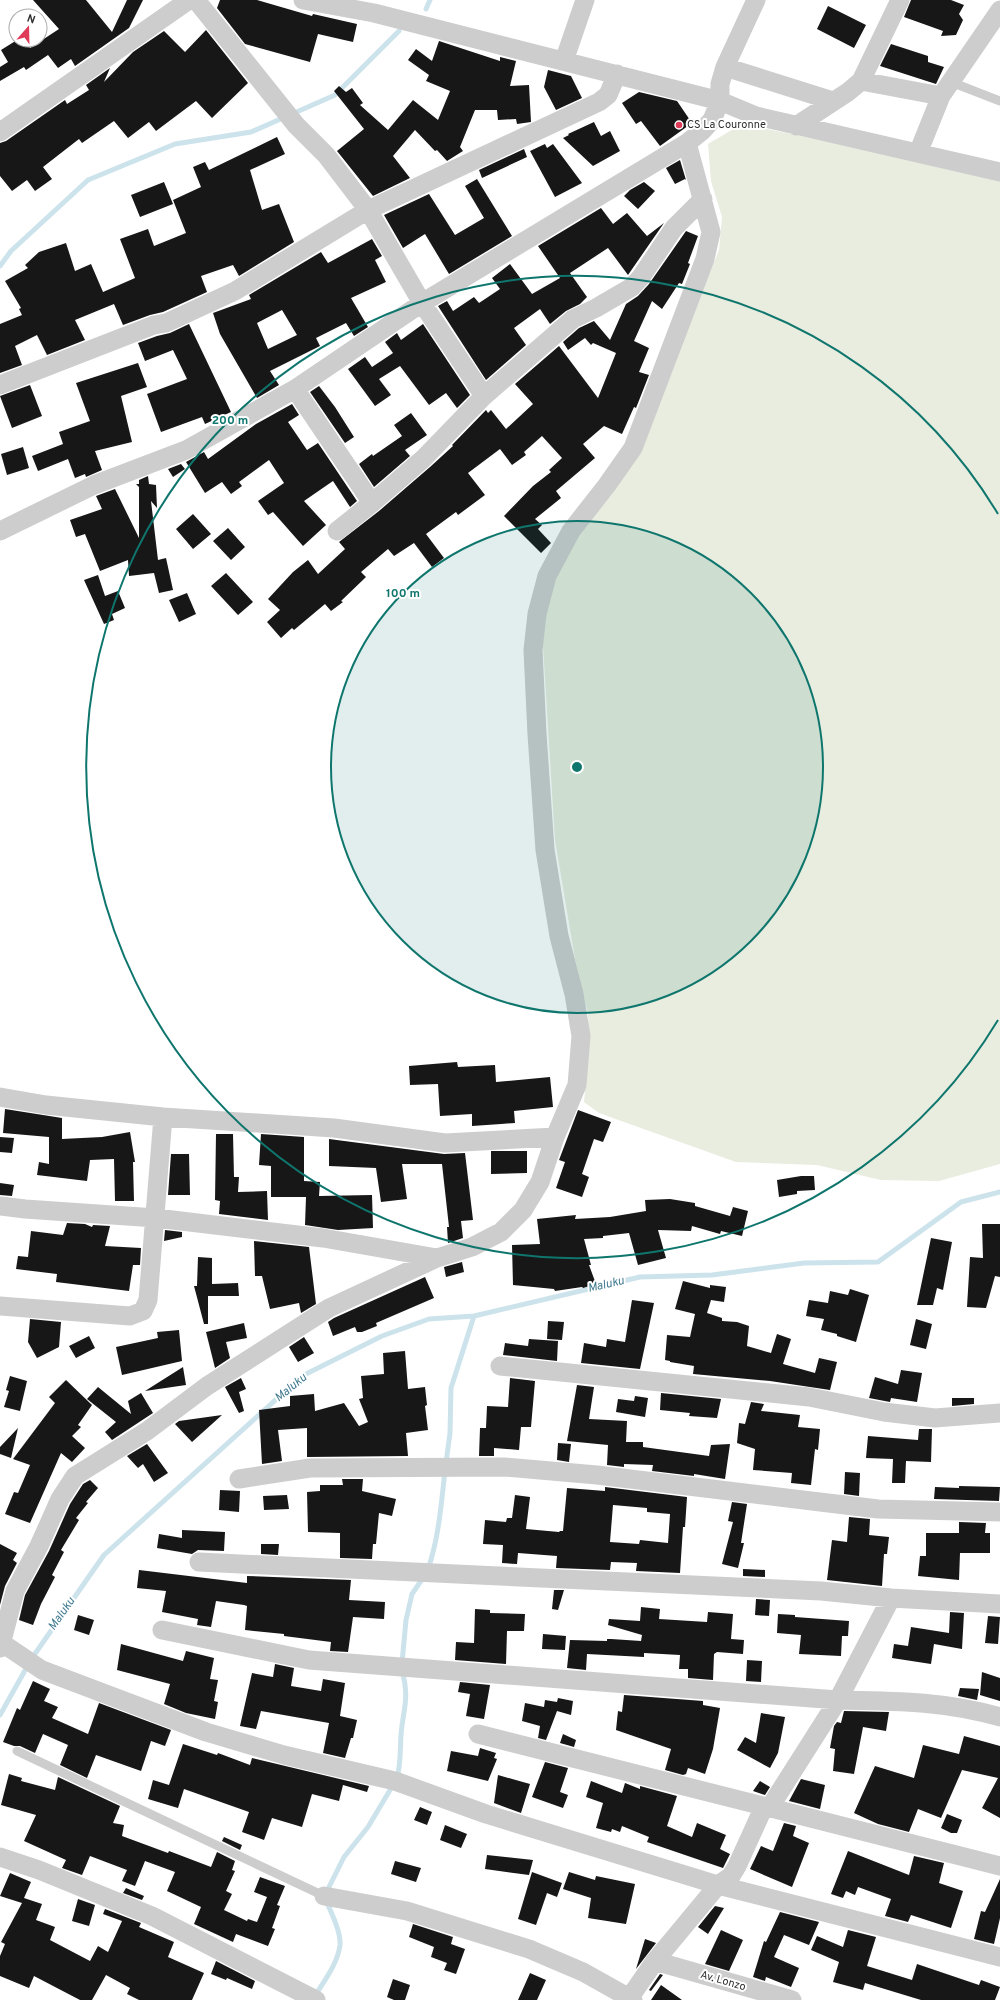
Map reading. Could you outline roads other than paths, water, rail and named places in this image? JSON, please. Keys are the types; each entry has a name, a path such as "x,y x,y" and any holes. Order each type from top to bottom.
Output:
{"street":[{"path":"0,132 188,0"},
{"path":"196,0 296,125 326,155 368,210 422,303 484,396"},
{"path":"303,0 374,13 720,101 756,116 1000,172"},
{"path":"564,61 585,0"},
{"path":"0,531 94,485 186,450 295,389 422,303 687,142 708,126 720,101 720,84 725,67 756,0"},
{"path":"796,126 848,92 861,80 900,0"},
{"path":"918,153 946,89 1000,10"},
{"path":"725,67 833,102"},
{"path":"0,385 154,325 166,323 236,290 368,210 599,102 608,94 618,74"},
{"path":"861,80 946,89"},
{"path":"687,142 711,232 710,243 700,274 656,390 632,448 611,480 571,531 547,576 541,593 534,633 537,734 546,850 559,936 574,994 581,1036 577,1085 555,1137 540,1182 523,1210 501,1232 472,1247 437,1258 329,1308 207,1386 147,1431 75,1476 60,1499 39,1546 15,1591 1,1646 18,1654 42,1670 206,1732 284,1754 396,1781 486,1814 718,1885 1000,1957"},
{"path":"337,531 423,459 484,396 573,319 596,308 632,287 641,277 674,228 703,199"},
{"path":"295,389 372,503"},
{"path":"0,1097 46,1105 163,1117 334,1128 445,1143 555,1137"},
{"path":"0,1306 130,1316 143,1311 148,1300 156,1218 163,1117"},
{"path":"0,1206 156,1218 323,1238 437,1258"},
{"path":"500,1366 809,1397 884,1412 935,1418 1000,1413"},
{"path":"239,1479 310,1468 506,1467 597,1475 878,1509 1000,1512"},
{"path":"199,1562 821,1591 891,1598 1000,1604"},
{"path":"324,1896 407,1911 529,1949 583,1972 630,1999 655,1961 718,1885 731,1876 762,1811 770,1808 838,1700 891,1598"},
{"path":"162,1630 308,1660 838,1700 909,1701 971,1709 1000,1717"},
{"path":"478,1734 1000,1866"},
{"path":"0,1857 39,1870 152,1916 316,2000"},
{"name":"Av. Lonzo","path":"655,1961 792,2000"}],"lane":[{"path":"946,89 1000,100"},
{"path":"17,1751 324,1896"}],"waterway":[{"path":"426,9 430,0"},
{"path":"292,114 335,95 399,31"},
{"path":"0,266 11,251 88,180 175,144 251,132 285,117"},
{"name":"Maluku","path":"32,1658 104,1555 302,1376 382,1336 429,1319 474,1316 640,1277 712,1275 804,1263 878,1262 961,1202 1000,1192"},
{"path":"446,1463 450,1433 451,1388 474,1316"},
{"path":"428,1569 437,1533 445,1471"},
{"path":"402,1663 406,1620 412,1594 423,1578"},
{"name":"Maluku","path":"0,1715 28,1665"},
{"path":"397,1778 400,1762 401,1735 406,1697 406,1689 402,1671"},
{"path":"326,1893 344,1857 368,1827 393,1785"},
{"path":"315,1996 334,1965 340,1945 339,1934 326,1900"}],"place":[{"name":"CS La Couronne","path":"679,125"}]}
